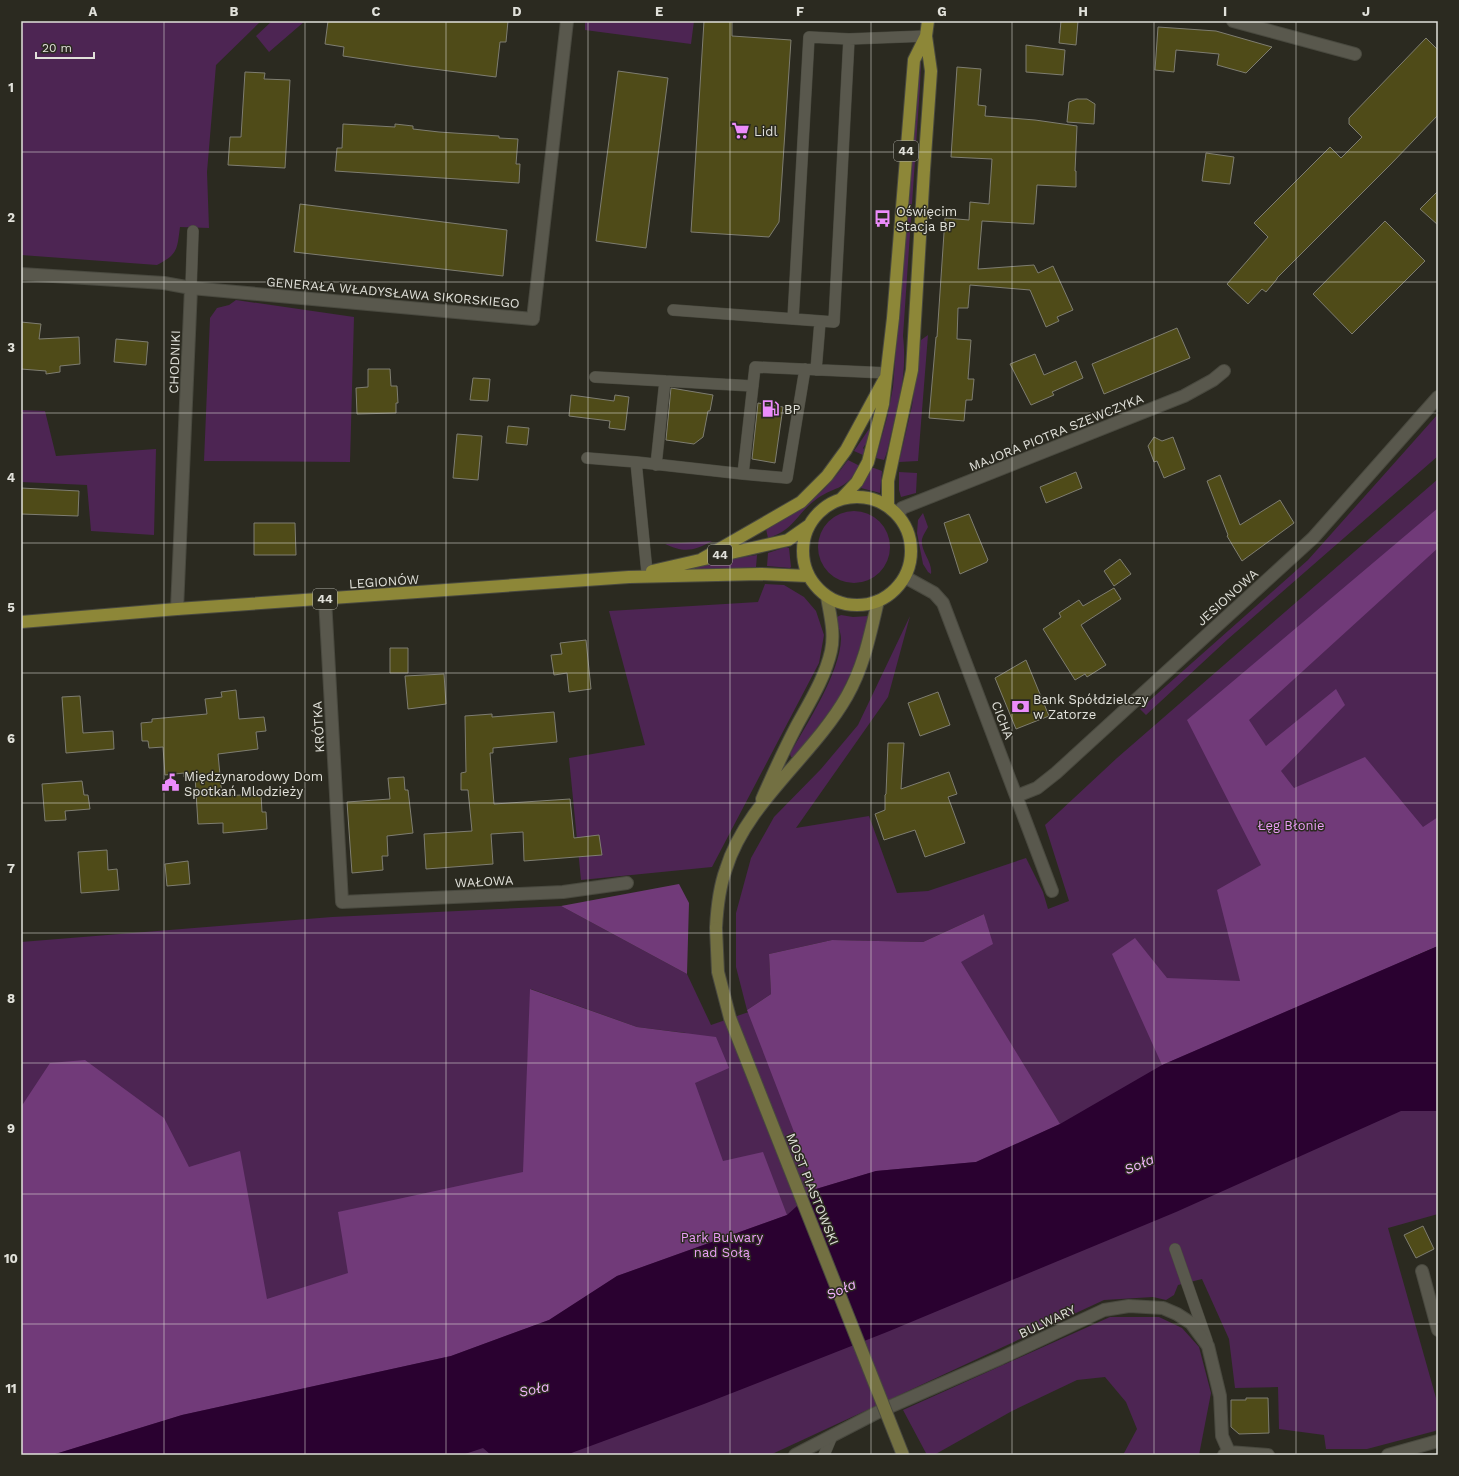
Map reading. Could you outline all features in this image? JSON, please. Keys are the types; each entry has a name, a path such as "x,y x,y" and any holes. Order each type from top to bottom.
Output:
{"main road":[{"name":"44","path":"888,506 888,481 912,370 931,70 926,36 928,21"},
{"name":"44","path":"842,498 857,482 868,462 883,404 887,373 911,83 914,60 926,36"},
{"path":"702,559 801,502 828,476 846,450 887,373"},
{"name":"44","path":"858,496 874,499 888,506 898,515 906,526 911,542 911,560 905,577 894,592 878,601 863,605 846,604 819,591 808,576 802,553 803,539 808,526 816,514 828,504 842,498 858,496"},
{"name":"LEGIONÓW","path":"629,577 788,540 808,526"},
{"name":"LEGIONÓW","path":"21,622 177,609 629,577 761,574 808,576"}],"street":[{"name":"GENERAŁA WŁADYSŁAWA SIKORSKIEGO","path":"191,288 533,319 568,21"},
{"path":"1233,21 1355,54"},
{"path":"21,274 164,284 191,288"},
{"name":"CHODNIKI","path":"177,609 191,288"},
{"name":"MAJORA PIOTRA SZEWCZYKA","path":"898,515 902,508 1184,396 1212,380 1224,371"},
{"name":"JESIONOWA","path":"1016,796 1036,788 1056,773 1313,538 1438,397"},
{"name":"CICHA","path":"905,577 934,593 943,603 1052,891"},
{"path":"756,811 781,756 825,672 832,651 833,627 827,596"},
{"name":"KRÓTKA","path":"325,599 342,902"},
{"path":"756,811 828,726 846,697 858,676 864,659 878,601"},
{"name":"MOST PIASTOWSKI","path":"756,811 740,837 726,868 718,896 716,928 718,972 730,1018 903,1455"},
{"name":"WAŁOWA","path":"342,902 563,892 627,883"},
{"path":"1422,1271 1438,1330"},
{"name":"BULWARY","path":"795,1455 880,1411 1001,1358 1104,1310 1129,1306 1163,1308 1177,1314 1191,1323 1208,1346 1220,1396 1222,1436 1226,1454"},
{"path":"1388,1455 1438,1441"},
{"path":"1226,1454 1268,1455"}],"lane":[{"path":"793,320 809,36 849,39 926,36"},
{"path":"673,310 834,322 849,39"},
{"path":"191,288 193,231"},
{"path":"587,458 787,478 820,322"},
{"path":"743,474 755,367 887,373"},
{"path":"595,377 753,386"},
{"path":"656,465 665,381"},
{"path":"636,462 647,572"},
{"path":"1176,1249 1208,1346"},
{"path":"824,1455 832,1436"}],"green space":[{"path":"21,21 261,21 216,65 207,172 209,228 180,227 177,246 173,254 157,265 21,255"},
{"path":"272,21 305,21 269,52 256,36"},
{"path":"585,21 694,21 691,44 585,30"},
{"path":"919,58 921,60 920,86 903,336 903,373 898,407 884,460 876,458 888,414 893,387"},
{"path":"236,300 354,317 350,462 204,461 210,318 217,308 229,305"},
{"path":"928,335 918,461 899,462 912,406 921,340"},
{"path":"21,410 45,411 56,456 156,449 154,535 91,531 87,485 21,482"},
{"path":"1438,414 1438,456 1228,639 1146,715 1140,709 1308,560"},
{"path":"869,429 871,431 866,445 863,448 865,450 863,455 854,451"},
{"path":"848,460 860,466 849,481 821,496 814,501 789,527 777,535 768,538 766,529 791,515 812,500 839,472"},
{"path":"872,468 882,471 880,493 861,488"},
{"path":"899,472 917,473 916,493 901,497 899,490"},
{"name":"Park Bulwary nad Sołą","path":"1438,479 1438,916 1401,935 1438,1025 1438,1214 1388,1228 1438,1405 1438,1429 1435,1431 1367,1449 1326,1449 1324,1435 1279,1429 1278,1387 1235,1388 1229,1339 1202,1279 1178,1285 1174,1295 1166,1300 1153,1297 1104,1300 770,1455 21,1455 21,942 332,917 561,906 687,974 711,1025 988,929 984,914 923,942 832,940 769,954 771,994 747,1010 736,967 736,913 751,858 774,817 821,769 858,725 910,616 888,697 796,828 869,816 897,893 928,891 1026,858 1043,892 1048,909 1069,901 1045,825 1117,758","holes":["531,989 637,1027 686,1033 527,1073"]},
{"name":"Łęg Błonie","path":"1438,508 1438,548 1249,720 1266,746 1336,689 1345,705 1281,771 1294,788 1365,757 1423,827 1438,817 1438,946 1162,1065 1112,954 1135,938 1167,978 1240,981 1217,890 1261,865 1187,720"},
{"path":"854,511 874,517 884,527 890,547 884,567 874,577 854,583 834,577 824,567 818,547 824,527 834,517"},
{"path":"923,513 928,527 922,538 922,543 930,565 931,574 923,564 917,533 918,520"},
{"path":"712,541 700,547 689,550 678,549 665,544"},
{"path":"786,547 789,548 790,568 767,566 768,553"},
{"path":"757,555 756,567 697,571 695,568 700,564"},
{"path":"765,584 784,585 804,597 816,611 824,635 819,663 712,867 581,880 569,758 645,745 609,611 758,602"},
{"path":"841,615 853,617 869,616 854,666 838,700 794,758 791,757 790,754 822,698 835,667 841,639 837,617"},
{"path":"679,884 689,903 687,974 561,906"},
{"path":"984,914 993,944 961,962 1060,1124 976,1162 876,1171 816,1189 747,1010 771,994 769,954 832,940 923,942"},
{"path":"530,989 637,1027 716,1037 729,1068 695,1083 723,1161 763,1152 787,1215 617,1276 549,1320 451,1356 182,1415 52,1455 21,1455 21,1107 50,1063 85,1060 164,1118 189,1167 240,1151 267,1299 348,1273 338,1212 523,1172"},
{"path":"1110,1317 1159,1317 1182,1328 1199,1347 1211,1393 1199,1455 1123,1455 1137,1429 1126,1402 1105,1377 1077,1380 1012,1411 934,1455 927,1455 903,1410"}],"water":[{"name":"Soła","path":"1438,946 1438,1111 1401,1111 1176,1212 887,1332 704,1404 566,1455 491,1455 483,1448 462,1455 52,1455 182,1415 451,1356 549,1320 617,1276 787,1215 816,1189 876,1171 976,1162 1060,1124 1162,1065"}],"building":[{"path":"328,21 508,21 506,42 500,42 496,77 343,56 344,47 325,44"},
{"name":"Lidl","path":"704,21 732,21 732,36 791,40 779,222 769,237 691,232"},
{"path":"1061,21 1078,21 1076,45 1059,43"},
{"path":"1158,27 1216,31 1272,47 1246,73 1217,65 1219,54 1176,50 1174,72 1155,70"},
{"path":"1426,38 1438,50 1438,115 1277,278 1266,292 1262,289 1248,304 1227,284 1268,237 1254,223 1330,147 1341,158 1362,137 1349,124 1349,118"},
{"path":"1026,45 1065,50 1063,75 1026,72"},
{"path":"957,67 981,69 978,105 986,106 985,116 1035,120 1077,126 1075,171 1076,187 1037,185 1034,224 982,221 978,269 1034,265 1038,273 1053,266 1073,310 1057,317 1059,321 1046,327 1030,290 970,285 968,308 958,308 957,339 971,340 968,379 974,379 972,400 966,400 964,421 929,418 937,337 945,218 969,220 970,202 989,204 992,159 951,157"},
{"path":"618,71 668,78 646,248 596,241"},
{"path":"245,72 265,73 264,79 290,80 285,168 228,165 230,137 241,137"},
{"path":"1077,99 1087,99 1095,104 1094,124 1067,122 1069,102"},
{"path":"343,124 395,127 395,124 413,126 413,129 518,139 516,164 520,164 519,183 335,171 337,148 342,148"},
{"path":"1206,153 1234,157 1230,184 1202,181"},
{"path":"1438,191 1438,225 1420,209"},
{"path":"300,204 507,230 503,276 294,252"},
{"path":"1385,221 1425,261 1352,334 1313,294"},
{"path":"21,322 41,324 39,339 79,337 80,364 60,366 60,372 46,374 46,371 21,369"},
{"path":"1177,328 1190,358 1104,394 1092,364"},
{"path":"116,339 148,342 146,365 114,362"},
{"path":"1035,354 1044,375 1076,361 1083,378 1052,392 1054,395 1031,405 1010,364"},
{"path":"368,369 390,369 391,386 397,386 398,403 396,403 396,413 357,414 356,388 368,387"},
{"path":"473,378 490,379 488,401 470,400"},
{"path":"671,388 713,395 703,437 694,444 666,440"},
{"path":"571,395 614,401 615,395 629,397 625,430 609,428 610,421 569,416"},
{"path":"758,403 783,407 775,463 752,459"},
{"path":"508,426 529,428 527,445 506,443"},
{"path":"457,434 482,436 478,480 453,478"},
{"path":"1154,437 1162,441 1173,437 1185,469 1164,478 1157,461 1154,462 1148,446"},
{"path":"1076,472 1082,488 1046,503 1040,487"},
{"path":"1220,475 1240,525 1280,500 1294,523 1242,561 1227,536 1228,535 1207,481"},
{"path":"21,488 79,491 78,516 21,514"},
{"path":"969,514 988,560 987,562 960,574 944,523"},
{"path":"254,523 295,523 296,555 254,555"},
{"path":"1120,559 1131,574 1114,586 1104,571"},
{"path":"1114,588 1121,599 1081,625 1106,665 1087,677 1085,674 1075,680 1043,629 1061,617 1059,613 1079,600 1083,606"},
{"path":"586,640 591,689 569,692 567,673 554,675 551,655 562,654 560,643"},
{"path":"390,648 408,648 408,673 390,673"},
{"path":"1026,660 1049,716 1016,729 995,678"},
{"path":"444,674 446,704 408,709 405,676"},
{"path":"236,690 239,719 264,717 266,731 256,732 258,749 218,754 222,796 261,794 262,812 266,812 267,829 223,833 223,823 198,824 195,776 184,777 184,773 165,775 163,747 149,748 148,741 142,741 141,723 152,722 152,719 207,714 205,699 222,697 221,692"},
{"path":"938,692 950,725 920,736 908,703"},
{"path":"80,696 83,733 113,731 114,749 66,753 62,697"},
{"path":"554,712 557,742 493,748 493,753 490,753 494,804 570,799 574,838 599,835 602,855 524,861 523,832 491,834 493,864 426,869 424,834 472,831 468,790 461,790 461,773 466,772 465,716 492,714 492,717"},
{"path":"888,743 904,743 901,789 949,772 957,794 948,797 965,843 925,857 915,830 884,840 875,814 885,810"},
{"path":"404,777 405,790 408,790 413,833 387,836 388,856 382,856 383,870 352,873 347,802 390,799 388,778"},
{"path":"82,781 84,795 88,795 90,809 65,811 66,820 45,821 42,784"},
{"path":"107,850 108,870 117,869 119,890 81,893 78,852"},
{"path":"188,861 190,884 167,886 165,864"},
{"path":"1423,1226 1434,1249 1416,1258 1404,1235"},
{"path":"1246,1398 1268,1398 1269,1433 1239,1434 1231,1427 1231,1400 1246,1400"}],"place":[{"name":"Lidl","path":"741,131"},
{"name":"Oświęcim Stacja BP","path":"883,218"},
{"name":"BP","path":"771,409"},
{"name":"Bank Spółdzielczy w Zatorze","path":"1020,706"},
{"name":"Międzynarodowy Dom Spotkań Mlodzieży","path":"171,783"}]}
